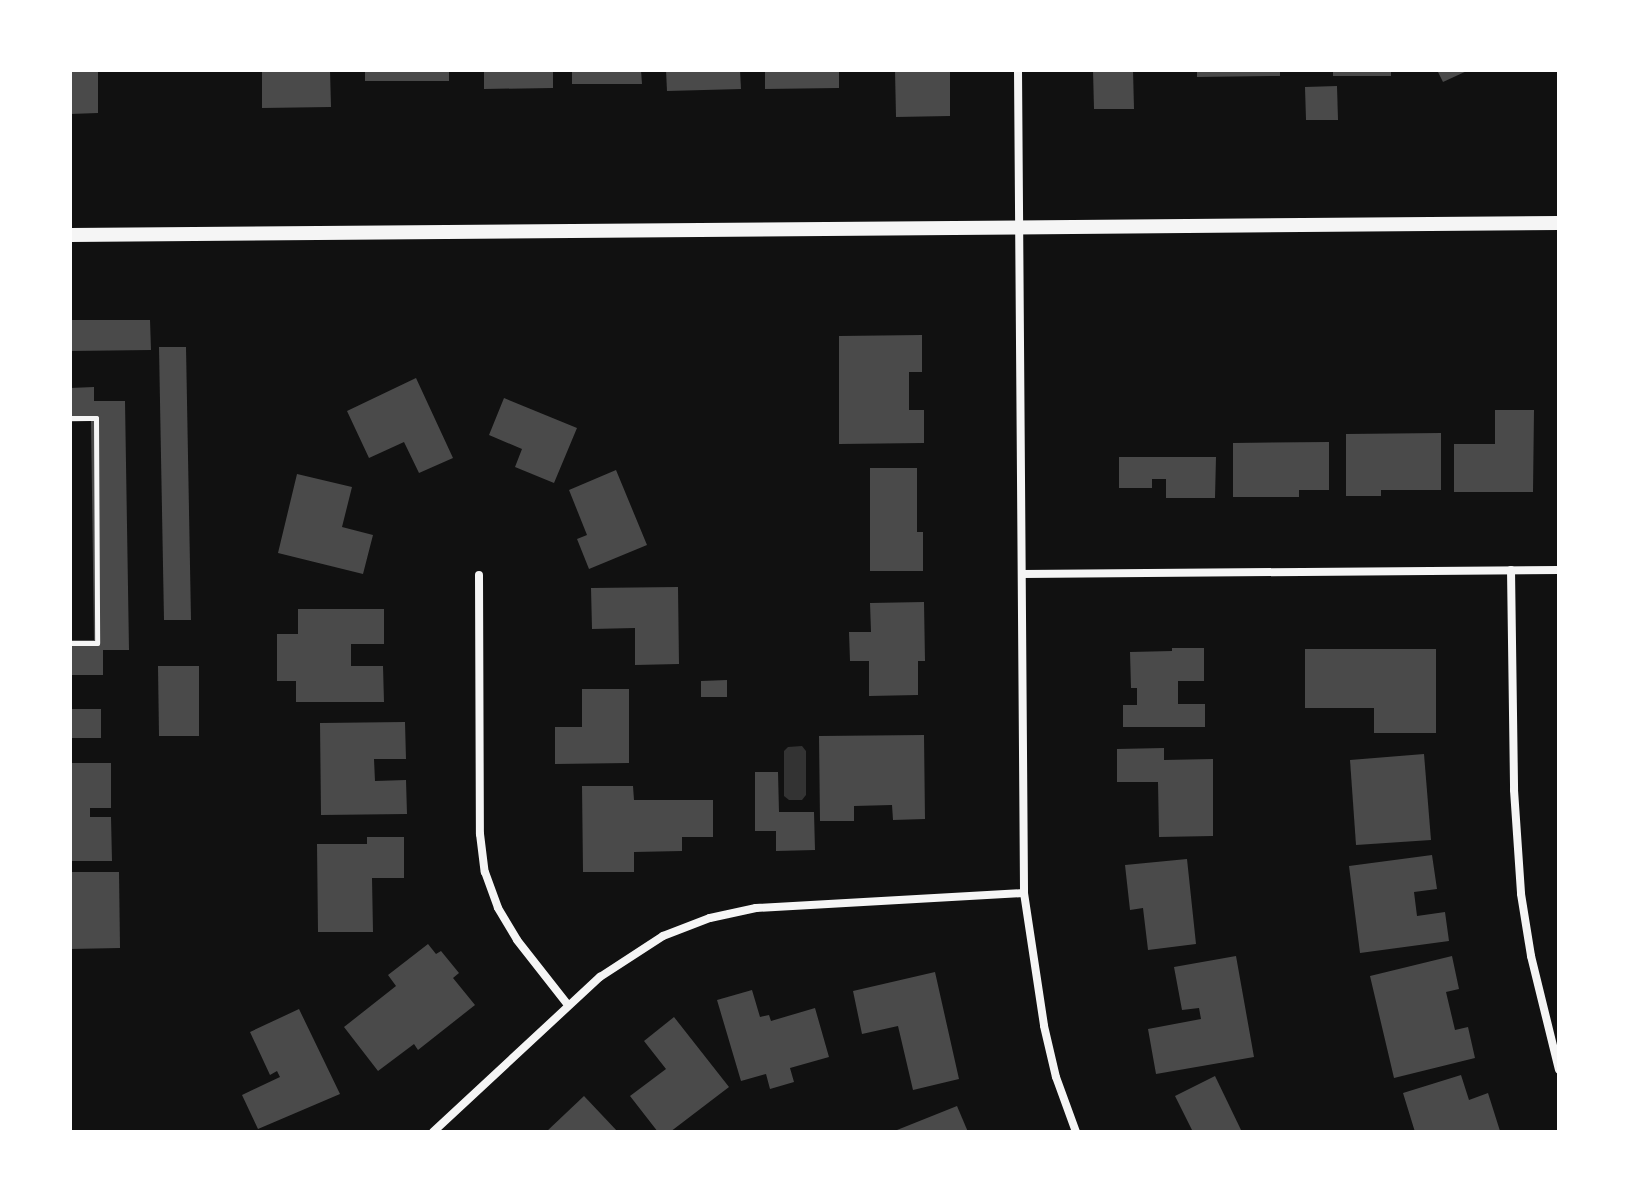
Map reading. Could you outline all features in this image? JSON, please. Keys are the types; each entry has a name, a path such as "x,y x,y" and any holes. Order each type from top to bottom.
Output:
{"street":[{"path":"1018,70 1024,893 1044,1026 1056,1077 1076,1132"},
{"path":"70,235 1559,223"},
{"path":"1511,570 1514,790 1521,894 1531,956 1559,1070"},
{"path":"1022,574 1559,570"},
{"path":"479,575 480,834 485,872 498,908 517,940 568,1005"},
{"path":"433,1132 568,1005 630,955 663,936 710,918 756,908 1024,893"}],"path":[{"path":"70,418 96,418 97,643 70,643"}],"shaded area":[{"path":"802,746 806,751 806,795 802,800 789,800 784,796 784,751 788,747"}],"building":[{"path":"70,70 98,70 98,113 70,114"},
{"path":"262,70 330,70 331,107 262,108"},
{"path":"365,70 449,70 449,81 365,81"},
{"path":"484,70 553,70 553,88 484,89"},
{"path":"572,70 641,70 642,84 572,84"},
{"path":"666,70 740,70 741,89 667,91"},
{"path":"765,70 839,70 839,88 765,89"},
{"path":"895,70 950,70 950,116 896,117"},
{"path":"1093,70 1133,70 1134,109 1094,109"},
{"path":"1197,70 1280,70 1280,76 1197,77"},
{"path":"1333,70 1391,70 1391,76 1333,76"},
{"path":"1437,70 1469,70 1443,82"},
{"path":"1337,86 1338,120 1306,120 1305,87"},
{"path":"70,320 150,320 151,350 70,351"},
{"path":"922,335 922,372 909,372 909,410 924,410 924,443 839,444 839,336"},
{"path":"159,347 186,347 191,620 164,620"},
{"path":"416,378 453,458 419,473 404,442 369,458 347,411"},
{"path":"94,387 94,401 125,401 129,650 103,650 103,675 70,675 70,640 94,640 91,421 70,422 70,388"},
{"path":"504,398 577,428 554,483 515,467 522,449 489,435"},
{"path":"1495,410 1534,410 1533,492 1454,492 1454,444 1495,444"},
{"path":"1441,433 1441,490 1381,490 1381,496 1346,496 1346,434"},
{"path":"1329,442 1329,490 1299,490 1299,497 1233,497 1233,443"},
{"path":"1119,457 1216,457 1215,498 1166,498 1166,479 1152,479 1152,488 1119,488"},
{"path":"870,468 917,468 917,532 923,532 923,571 870,571"},
{"path":"616,470 647,545 589,569 577,539 587,535 569,490"},
{"path":"297,474 352,487 342,527 373,535 363,574 278,553"},
{"path":"678,587 679,664 635,665 635,628 592,629 591,588"},
{"path":"924,602 925,661 918,661 918,695 869,696 869,661 850,661 849,632 871,632 870,603"},
{"path":"298,609 384,609 384,644 351,644 351,666 383,666 384,702 296,702 296,681 277,681 277,634 298,634"},
{"path":"1172,648 1204,648 1204,681 1178,681 1178,704 1205,704 1205,727 1123,727 1123,705 1137,705 1137,688 1131,688 1130,652 1172,651"},
{"path":"1305,649 1436,649 1436,733 1374,733 1374,708 1305,708"},
{"path":"158,666 199,666 199,736 159,736"},
{"path":"727,680 727,697 701,697 701,681"},
{"path":"582,689 629,689 629,763 555,764 555,727 582,727"},
{"path":"70,709 101,709 101,738 70,738"},
{"path":"405,722 406,759 374,759 375,781 406,780 407,814 321,815 320,723"},
{"path":"924,735 925,819 893,820 892,805 854,806 854,821 820,821 819,736"},
{"path":"1164,748 1164,760 1213,759 1213,836 1159,837 1158,782 1117,782 1117,749"},
{"path":"1424,754 1431,840 1356,845 1350,760"},
{"path":"70,763 111,763 111,808 90,808 90,817 111,817 112,861 70,861"},
{"path":"755,772 778,772 779,812 814,812 815,850 776,851 776,831 755,831"},
{"path":"582,786 633,786 634,800 713,800 713,837 682,837 682,851 634,852 634,872 583,872"},
{"path":"367,837 404,837 404,878 372,878 373,932 318,932 317,844 367,844"},
{"path":"1432,855 1437,889 1414,892 1417,916 1445,912 1449,941 1360,953 1349,866"},
{"path":"1187,859 1196,944 1148,950 1143,908 1130,910 1125,865"},
{"path":"70,872 119,872 120,948 70,949"},
{"path":"428,944 436,954 441,951 459,973 453,978 475,1005 418,1050 414,1044 378,1071 344,1027 396,986 388,975"},
{"path":"1236,956 1254,1057 1156,1074 1148,1029 1201,1019 1199,1008 1182,1010 1174,967"},
{"path":"1452,956 1459,989 1446,992 1455,1030 1468,1027 1475,1058 1394,1078 1370,976"},
{"path":"935,972 959,1079 913,1090 898,1026 862,1034 853,991"},
{"path":"752,990 760,1017 769,1015 771,1021 815,1008 829,1057 790,1068 794,1082 770,1089 766,1074 741,1081 717,1000"},
{"path":"299,1009 340,1094 258,1129 242,1095 280,1077 277,1071 270,1075 250,1032"},
{"path":"674,1017 729,1087 670,1132 658,1132 630,1096 666,1069 644,1041"},
{"path":"1461,1075 1469,1100 1488,1093 1500,1131 1415,1132 1403,1093"},
{"path":"1215,1076 1242,1132 1193,1132 1175,1096"},
{"path":"584,1096 618,1132 546,1132"},
{"path":"957,1106 968,1132 892,1132"}]}
